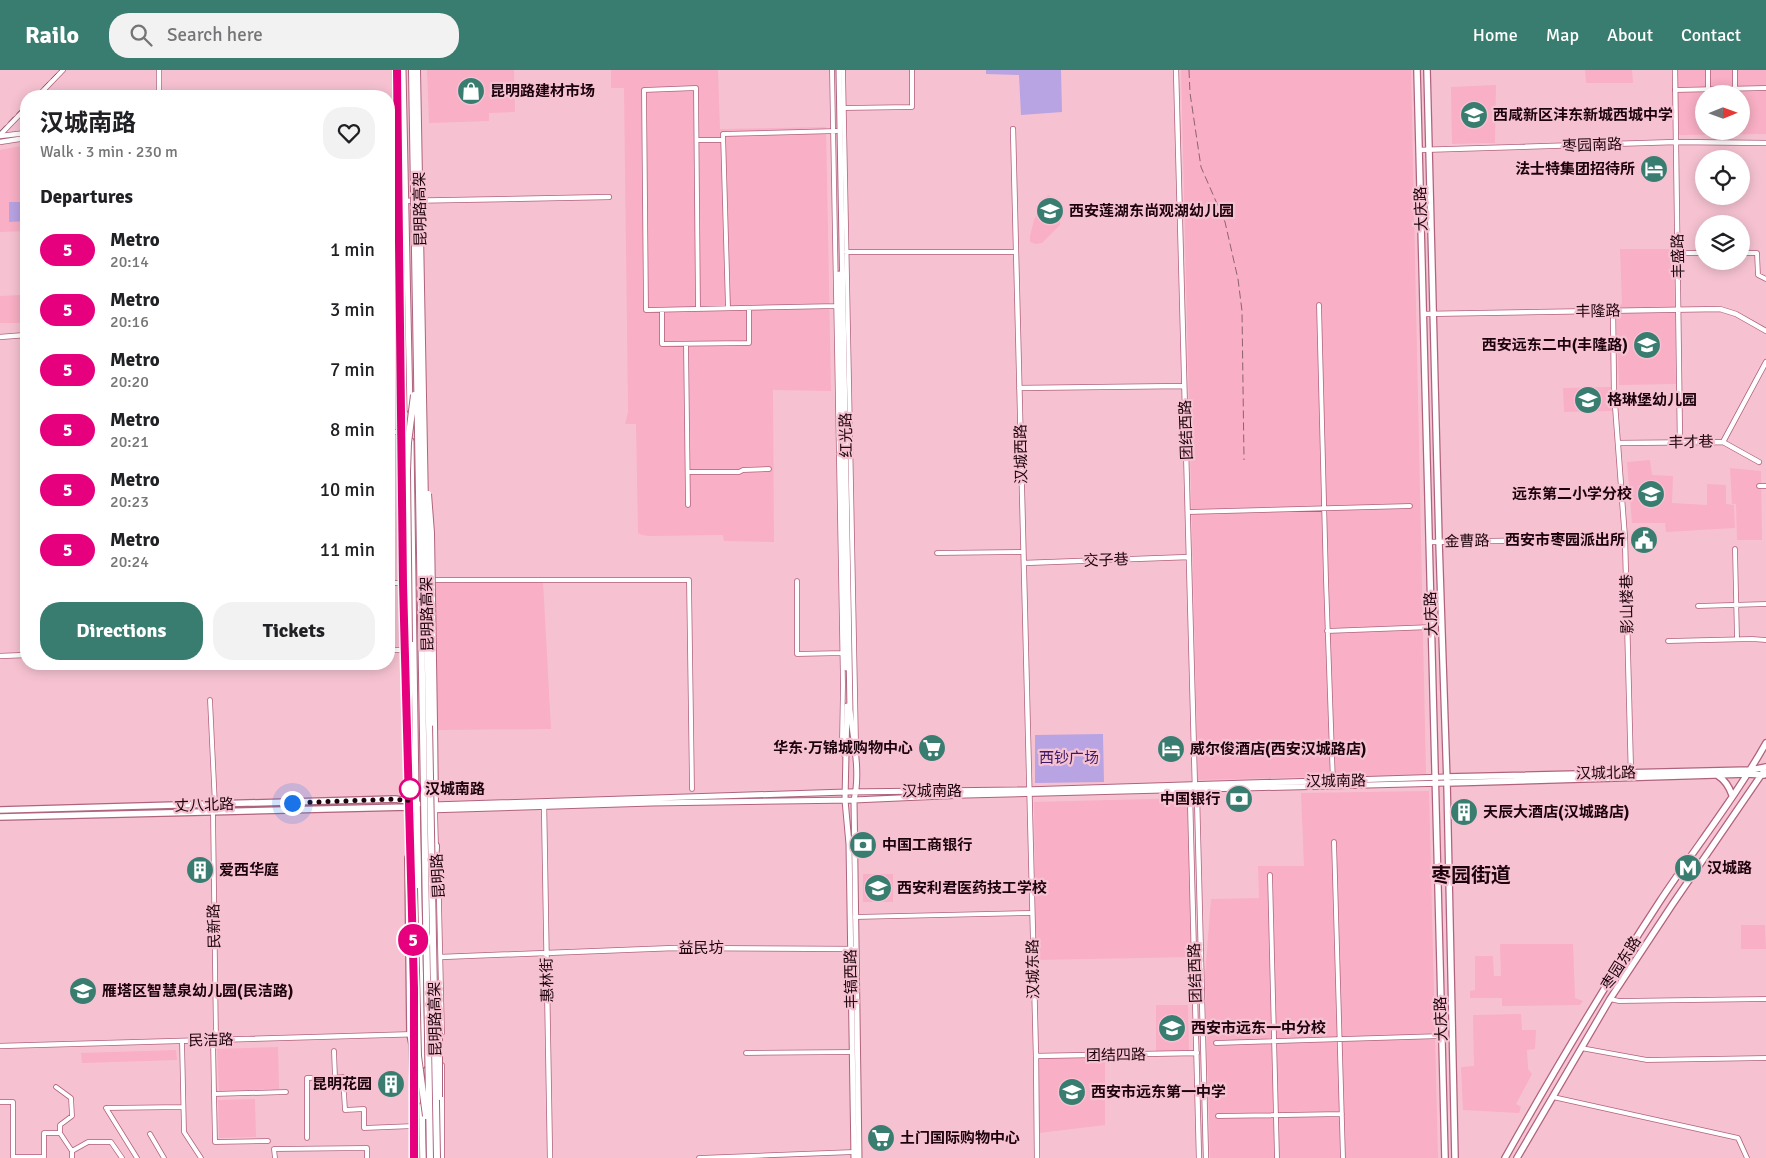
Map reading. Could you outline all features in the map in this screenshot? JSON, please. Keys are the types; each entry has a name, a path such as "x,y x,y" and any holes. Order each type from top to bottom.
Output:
{"highway":[{"name":"昆明路高架","path":"412,70 430,1158"},
{"name":"昆明路高架","path":"418,70 437,1158"},
{"path":"407,724 410,680 407,472 408,443 417,374"},
{"path":"425,469 430,504 431,532 435,807"},
{"path":"409,842 414,888 418,1056 430,1136"},
{"path":"436,846 440,1088 436,1121"}],"main road":[{"name":"昆明路","path":"395,70 404,650 409,842 410,1034 415,1158"},
{"name":"昆明路","path":"403,70 423,1158"},
{"name":"红光路","path":"837,70 835,131 847,741 845,800"},
{"name":"红光路","path":"837,70 850,710 856,791 854,800"},
{"name":"大庆路","path":"1417,70 1445,1156"},
{"name":"大庆路","path":"1427,70 1455,1156"},
{"name":"枣园东路","path":"1505,1158 1609,979 1749,772 1766,743"},
{"name":"汉城北路","path":"1631,775 1717,775 1749,772 1766,768"},
{"name":"枣园东路","path":"1517,1158 1610,999 1764,775 1766,768"},
{"name":"汉城北路","path":"1446,780 1749,772 1764,775"},
{"path":"1717,775 1729,786 1732,795"},
{"name":"汉城南路","path":"544,804 892,799 1029,791 1446,780"},
{"name":"汉城南路","path":"417,807 544,804 856,791 1029,791"},
{"name":"丈八北路","path":"0,810 396,799 408,804"},
{"name":"丰镐西路","path":"845,800 849,844 853,949 857,1152 854,1158"},
{"name":"丰镐西路","path":"854,800 855,917 852,1052 857,1152 859,1158"},
{"path":"408,804 417,807"},
{"name":"丈八北路","path":"0,817 213,812 408,804"},
{"path":"1445,1156 1455,1156"}],"street":[{"path":"44,90 63,70"},
{"path":"159,70 159,90"},
{"path":"728,308 723,134 835,131 832,70"},
{"path":"843,70 855,762"},
{"path":"844,108 912,107 912,70"},
{"name":"团结西路","path":"1176,70 1206,1158"},
{"name":"丰盛路","path":"1675,70 1680,442"},
{"path":"1708,70 1708,85"},
{"path":"1734,70 1735,85"},
{"path":"698,309 696,88 644,90 646,310 662,310 838,306"},
{"path":"1750,89 1766,88"},
{"path":"1675,90 1695,89"},
{"path":"0,136 20,114"},
{"name":"汉城西路","path":"1013,129 1029,780"},
{"path":"0,136 20,134"},
{"path":"0,142 20,139"},
{"path":"697,140 723,140"},
{"name":"枣园南路","path":"1419,150 1676,142 1766,143"},
{"path":"398,200 608,197"},
{"path":"846,252 1016,252"},
{"path":"1678,253 1695,253"},
{"path":"1750,253 1758,253 1758,275 1766,279"},
{"path":"1319,304 1327,631 1333,783"},
{"path":"662,310 662,344 749,343 749,308"},
{"name":"丰隆路","path":"1424,314 1713,308 1727,310 1766,331"},
{"name":"影山楼巷","path":"1613,311 1614,391 1625,539 1631,775"},
{"path":"395,321 400,321"},
{"path":"0,337 20,335"},
{"path":"686,344 688,505"},
{"path":"1723,442 1766,362"},
{"path":"1019,388 1184,386"},
{"path":"395,432 401,432"},
{"name":"丰才巷","path":"1618,443 1723,442 1759,462"},
{"path":"688,472 739,472 743,470 769,469"},
{"path":"1759,486 1766,486"},
{"path":"1188,512 1410,506"},
{"name":"金曹路","path":"1429,542 1625,539"},
{"path":"1735,549 1737,639"},
{"path":"937,553 1023,552"},
{"name":"交子巷","path":"1024,563 1189,557"},
{"path":"413,583 440,580 689,580 692,789"},
{"path":"797,581 798,654 844,653"},
{"path":"395,583 403,583"},
{"path":"1698,606 1766,604"},
{"path":"1327,631 1432,627"},
{"path":"1668,641 1766,640"},
{"path":"395,650 404,650"},
{"path":"0,656 20,655"},
{"path":"210,700 215,805"},
{"name":"汉城东路","path":"1029,780 1037,1158"},
{"name":"团结西路","path":"1195,787 1190,797 1199,1158"},
{"name":"惠林街","path":"544,804 550,1158"},
{"name":"昆明路","path":"435,807 440,957 442,1158"},
{"name":"民新路","path":"213,812 215,1142 268,1141"},
{"path":"1334,842 1343,1158"},
{"path":"1270,875 1278,1158"},
{"path":"855,917 1032,913"},
{"name":"益民坊","path":"440,957 674,948 853,949"},
{"path":"420,958 440,957"},
{"path":"1610,999 1766,998"},
{"name":"民洁路","path":"0,1046 421,1034"},
{"path":"1216,1043 1442,1036"},
{"path":"182,1040 184,1132 200,1158"},
{"path":"1581,1048 1646,1060 1766,1058"},
{"path":"334,1050 335,1078"},
{"path":"746,1054 852,1052"},
{"name":"团结四路","path":"1036,1056 1197,1054"},
{"path":"308,1138 307,1078 343,1077 345,1110 364,1109 364,1128 414,1126"},
{"path":"56,1087 72,1098 72,1116 60,1125 60,1133 72,1152 72,1158"},
{"path":"214,1094 286,1092"},
{"path":"1553,1097 1738,1138 1747,1158"},
{"path":"0,1102 13,1102 13,1157 44,1156 44,1133 60,1133"},
{"path":"138,1158 106,1108 183,1108"},
{"path":"1218,1116 1342,1114"},
{"path":"150,1134 164,1158"},
{"path":"72,1152 88,1142 111,1142 122,1158"},
{"path":"274,1158 274,1150 367,1148 367,1158"},
{"path":"699,1158 857,1152"}],"shaded area":[{"name":"昆明路建材市场","path":"427,70 514,70 515,112 489,113 489,121 429,123"},
{"path":"611,70 718,70 720,129 826,127 831,391 773,390 774,542 724,541 723,535 649,536 638,533 636,424 625,424 628,412 624,88 611,88"},
{"path":"1181,70 1411,70 1426,774 1198,780"},
{"path":"1585,70 1632,70 1633,83 1586,83"},
{"path":"1677,70 1766,70 1766,134 1750,134 1750,85 1695,85 1695,135 1679,135"},
{"name":"西咸新区沣东新城西城中学","path":"1496,85 1495,143 1452,144 1451,87"},
{"path":"20,146 20,231 0,232 0,150"},
{"name":"西安莲湖东尚观湖幼儿园","path":"1048,195 1061,202 1060,225 1042,243 1036,244 1030,242 1030,236 1034,220"},
{"name":"西安远东二中(丰隆路)","path":"1620,249 1674,249 1676,384 1619,385 1616,305 1622,304"},
{"path":"20,295 20,323 0,323 0,296"},
{"name":"格琳堡幼儿园","path":"1611,387 1612,411 1564,412 1563,388"},
{"name":"远东第二小学分校","path":"1650,460 1652,475 1673,476 1672,503 1707,505 1707,484 1726,485 1726,504 1734,505 1735,528 1666,532 1665,523 1632,523 1627,462"},
{"path":"1730,468 1761,471 1762,540 1737,540 1736,504 1732,504"},
{"path":"543,581 551,729 437,730 435,583"},
{"path":"1429,791 1438,1158 1210,1158 1205,975 1211,899 1259,898 1258,866 1304,866 1301,793"},
{"path":"1188,798 1192,957 1036,960 1034,802"},
{"name":"西安利君医药技工学校","path":"863,874 893,874 893,902 863,902"},
{"path":"1741,925 1765,925 1766,949 1741,949"},
{"path":"1500,944 1573,944 1575,998 1583,1001 1580,1005 1502,1006 1502,998 1470,998 1470,991 1475,990 1475,956 1493,956 1494,976 1501,976"},
{"name":"西安市远东一中分校","path":"1156,1005 1188,1005 1189,1051 1156,1052"},
{"path":"1521,1014 1522,1030 1536,1030 1535,1049 1527,1050 1528,1069 1532,1074 1516,1104 1521,1107 1519,1113 1463,1110 1461,1067 1474,1066 1473,1015"},
{"path":"278,1047 279,1089 219,1091 217,1049"},
{"path":"176,1050 177,1060 82,1063 81,1053"},
{"name":"西安市远东第一中学","path":"1105,1057 1105,1125 1039,1133 1038,1058"},
{"path":"255,1099 256,1137 219,1138 218,1100"}],"green space":[{"path":"986,70 1061,70 1062,112 1021,115 1019,75 986,74"},
{"path":"9,202 20,202 20,221 9,222"},
{"name":"西钞广场","path":"1103,734 1104,782 1035,783 1035,735"}],"railway":[{"path":"40,90 60,70"},
{"path":"1189,70 1190,93 1201,167 1225,222 1238,279 1242,311 1244,460"},
{"path":"0,131 20,110"}],"metro line":[{"name":"5","path":"397,70 403,583 414,988 414,1158"}],"place":[{"name":"昆明路建材市场","path":"471,91"},
{"name":"西咸新区沣东新城西城中学","path":"1474,115"},
{"name":"法士特集团招待所","path":"1654,169"},
{"name":"西安莲湖东尚观湖幼儿园","path":"1050,211"},
{"name":"西安远东二中(丰隆路)","path":"1647,345"},
{"name":"格琳堡幼儿园","path":"1588,400"},
{"name":"远东第二小学分校","path":"1651,494"},
{"name":"西安市枣园派出所","path":"1644,540"},
{"name":"华东·万锦城购物中心","path":"932,748"},
{"name":"威尔俊酒店(西安汉城路店)","path":"1171,749"},
{"name":"汉城南路","path":"410,789"},
{"name":"中国银行","path":"1239,799"},
{"name":"天辰大酒店(汉城路店)","path":"1464,812"},
{"name":"中国工商银行","path":"863,845"},
{"name":"汉城路","path":"1688,868"},
{"name":"爱西华庭","path":"200,870"},
{"name":"西安利君医药技工学校","path":"878,888"},
{"name":"雁塔区智慧泉幼儿园(民洁路)","path":"83,991"},
{"name":"西安市远东一中分校","path":"1172,1028"},
{"name":"昆明花园","path":"391,1084"},
{"name":"西安市远东第一中学","path":"1072,1092"},
{"name":"土门国际购物中心","path":"881,1138"}],"district":[{"name":"枣园街道","path":"1471,875"}],"route":[{"path":"292,803 396,799 408,801 407,794 410,789"}]}
